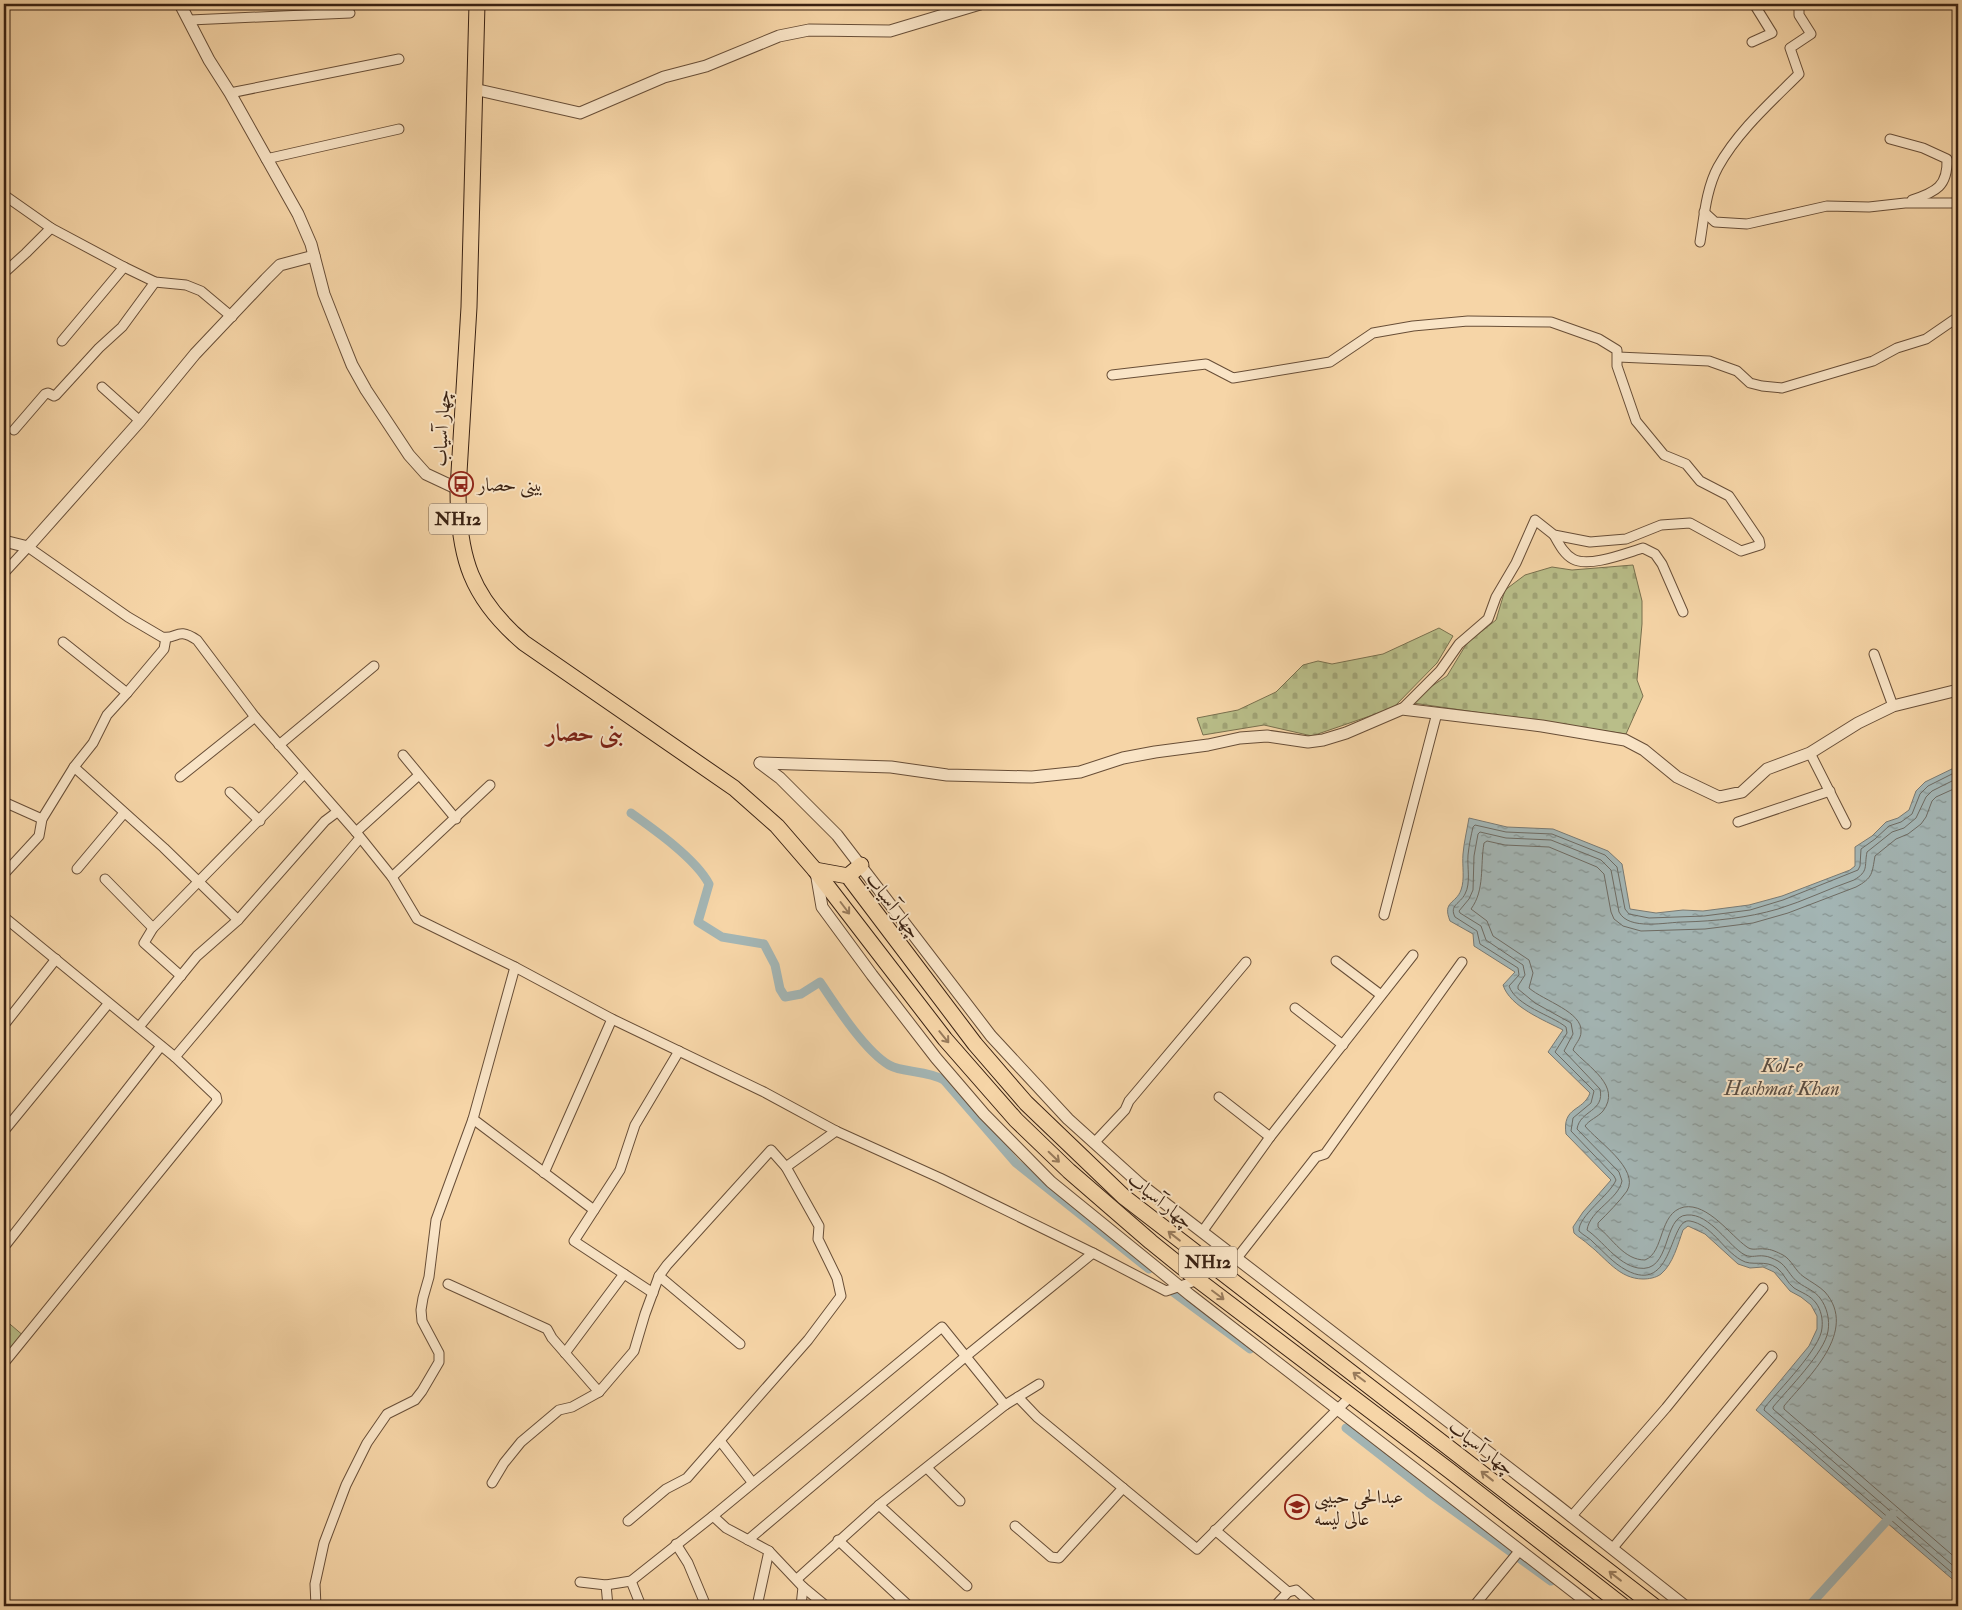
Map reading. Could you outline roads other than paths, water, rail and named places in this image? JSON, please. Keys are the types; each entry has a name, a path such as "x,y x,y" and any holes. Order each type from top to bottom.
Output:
{"highway":[{"name":"چهار آسیاب","path":"477,4 468,307 458,517 461,543 468,568 488,607 505,626 550,661 734,788 777,826 816,870 945,1039 1016,1120 1069,1171 1198,1280 1623,1606"},
{"path":"848,876 861,865"},
{"name":"چهار آسیاب","path":"816,870 848,876 974,1044 1026,1103 1124,1197 1654,1606"}],"street":[{"path":"180,4 190,20 209,60 230,93 298,214 314,256 324,294 352,365 389,428 409,455 426,474 458,489"},
{"path":"474,89 580,113 664,77 706,66 779,36 809,30 890,31 980,4"},
{"path":"1752,42 1772,33 1754,4"},
{"path":"1700,242 1704,212 1718,168 1750,123 1799,74 1790,48 1811,34 1799,15 1799,4"},
{"path":"190,20 350,13"},
{"path":"230,93 399,59"},
{"path":"266,159 399,129"},
{"path":"1890,138 1923,148 1947,159 1947,172 1944,181 1929,195 1905,203"},
{"path":"4,195 50,228 124,267 155,282 186,285 201,291 232,317"},
{"path":"1704,212 1715,222 1747,224 1827,206 1869,207 1905,203 1958,203"},
{"path":"4,273 50,228"},
{"path":"4,573 140,420 195,354 280,266 314,256"},
{"path":"62,341 124,267"},
{"path":"14,430 45,394 56,395 122,327 155,282"},
{"path":"1618,357 1709,361 1737,372 1750,383 1782,388 1873,361 1897,348 1926,339 1958,317"},
{"path":"1112,375 1206,364 1233,378 1330,362 1373,332 1468,320 1551,322 1599,339 1617,350 1617,366 1636,420 1664,455 1686,464 1700,481 1729,496 1759,540 1760,545 1741,551 1690,523 1661,525 1626,539 1590,542 1554,534 1535,520 1516,563 1496,597 1488,619 1459,644 1440,671 1402,709 1346,733 1323,740 1308,742 1267,736 1240,738 1208,745 1123,758 1080,772 1032,777 947,775 891,767 760,762 780,778 837,835 991,1036 1068,1119 1094,1143 1140,1184 1685,1606"},
{"path":"102,387 140,420"},
{"path":"1554,534 1563,551 1574,560 1585,562 1614,557 1643,548 1655,554 1662,564 1683,612"},
{"path":"4,541 28,547 128,617 166,638 179,633 187,633 197,640 255,717 392,877 417,919 515,967 612,1019 764,1092 836,1131 940,1178 1094,1253 1166,1291 1198,1280"},
{"path":"4,874 39,836 42,820 74,767 93,743 107,714 128,693 164,649 166,638"},
{"path":"63,642 128,693"},
{"path":"1874,654 1893,706"},
{"path":"279,745 374,666"},
{"path":"1402,709 1588,733 1626,740 1644,750 1677,777 1719,797 1742,792 1767,769 1810,752 1858,723 1893,706 1958,690"},
{"path":"1384,915 1437,713"},
{"path":"180,777 255,717"},
{"path":"1810,752 1846,824"},
{"path":"403,755 456,818"},
{"path":"74,767 164,848 238,920"},
{"path":"181,976 144,943 153,928 304,774"},
{"path":"174,1057 358,835 420,775"},
{"path":"392,877 490,785"},
{"path":"1738,822 1830,791"},
{"path":"230,792 260,821"},
{"path":"4,802 42,820"},
{"path":"139,1027 197,956 238,920 326,821 337,812"},
{"path":"77,869 124,813"},
{"path":"816,870 822,907 872,975 936,1058 984,1114 1051,1182 1517,1554 1592,1606"},
{"path":"105,879 153,928"},
{"path":"4,917 108,1004 162,1046 216,1096 217,1101 4,1363"},
{"path":"1202,1232 1270,1137 1414,955"},
{"path":"4,1025 56,959"},
{"path":"1336,961 1381,995"},
{"path":"1094,1143 1125,1110 1129,1101 1246,962"},
{"path":"1236,1258 1316,1158 1325,1154 1462,962"},
{"path":"316,1606 315,1584 324,1543 346,1485 366,1443 387,1414 408,1404 418,1395 439,1362 436,1344 422,1321 423,1298 429,1277 436,1220 473,1119 515,967"},
{"path":"4,1131 108,1004"},
{"path":"1295,1008 1343,1045"},
{"path":"544,1172 612,1019"},
{"path":"4,1247 162,1046"},
{"path":"653,1294 574,1241 620,1170 635,1125 679,1051"},
{"path":"1219,1097 1270,1137"},
{"path":"473,1119 594,1210"},
{"path":"786,1167 836,1131"},
{"path":"492,1483 504,1463 521,1442 559,1410 572,1407 599,1392 634,1350 659,1276 771,1150 786,1167 819,1226 818,1239 837,1278 841,1296 808,1340 721,1442 687,1478 666,1489 628,1521"},
{"path":"748,1540 965,1357 1094,1253"},
{"path":"565,1353 624,1274"},
{"path":"659,1276 740,1344"},
{"path":"448,1284 548,1329 552,1338 599,1392"},
{"path":"1571,1517 1666,1408 1763,1288"},
{"path":"580,1582 606,1585 631,1581 713,1516 942,1327 1005,1405"},
{"path":"1612,1549 1772,1356"},
{"path":"801,1606 800,1583 838,1540 1005,1405 1039,1384"},
{"path":"1018,1397 1037,1417 1197,1549 1351,1396"},
{"path":"721,1442 752,1482"},
{"path":"927,1468 960,1501"},
{"path":"1016,1526 1051,1557 1059,1558 1123,1488"},
{"path":"879,1505 967,1586"},
{"path":"713,1516 726,1528 769,1551 800,1583 826,1606"},
{"path":"1215,1530 1288,1592"},
{"path":"838,1540 910,1606"},
{"path":"676,1544 688,1563 706,1606"},
{"path":"757,1606 769,1551"},
{"path":"1474,1606 1517,1554"},
{"path":"631,1581 641,1606"},
{"path":"606,1585 608,1606"},
{"path":"1275,1606 1288,1592 1296,1590 1314,1606"}],"water":[{"name":"Kol-e Hashmat Khan","path":"1958,766 1958,1584 1756,1410 1809,1346 1817,1329 1817,1316 1811,1305 1790,1291 1774,1272 1763,1267 1750,1268 1738,1264 1705,1234 1688,1226 1683,1230 1675,1254 1665,1270 1657,1276 1645,1279 1634,1278 1620,1272 1574,1233 1573,1227 1583,1212 1611,1180 1566,1134 1567,1118 1587,1099 1590,1093 1548,1052 1563,1030 1528,1012 1513,1000 1503,985 1515,972 1474,946 1473,934 1450,921 1448,910 1451,903 1459,895 1462,886 1463,854 1469,818 1507,827 1553,829 1608,851 1622,864 1630,909 1656,913 1683,910 1703,911 1749,905 1782,896 1850,870 1855,866 1855,847 1872,836 1886,822 1898,818 1909,810 1916,791 1925,782"}],"waterway":[{"path":"631,813 663,836 703,874 709,884 698,922 722,937 764,944 775,965 780,989 785,997 801,994 820,982 851,1027 870,1050 895,1068 930,1075 944,1080 1016,1163 1149,1269"},
{"path":"1173,1292 1250,1349"},
{"path":"1346,1428 1428,1492 1551,1581"},
{"path":"1809,1606 1893,1514"}],"place":[{"name":"بینی حصار","path":"461,484"},
{"name":"عبدالحی حبیبی عالی لیسه","path":"1297,1507"}],"district":[{"name":"بنی حصار","path":"585,733"}]}
